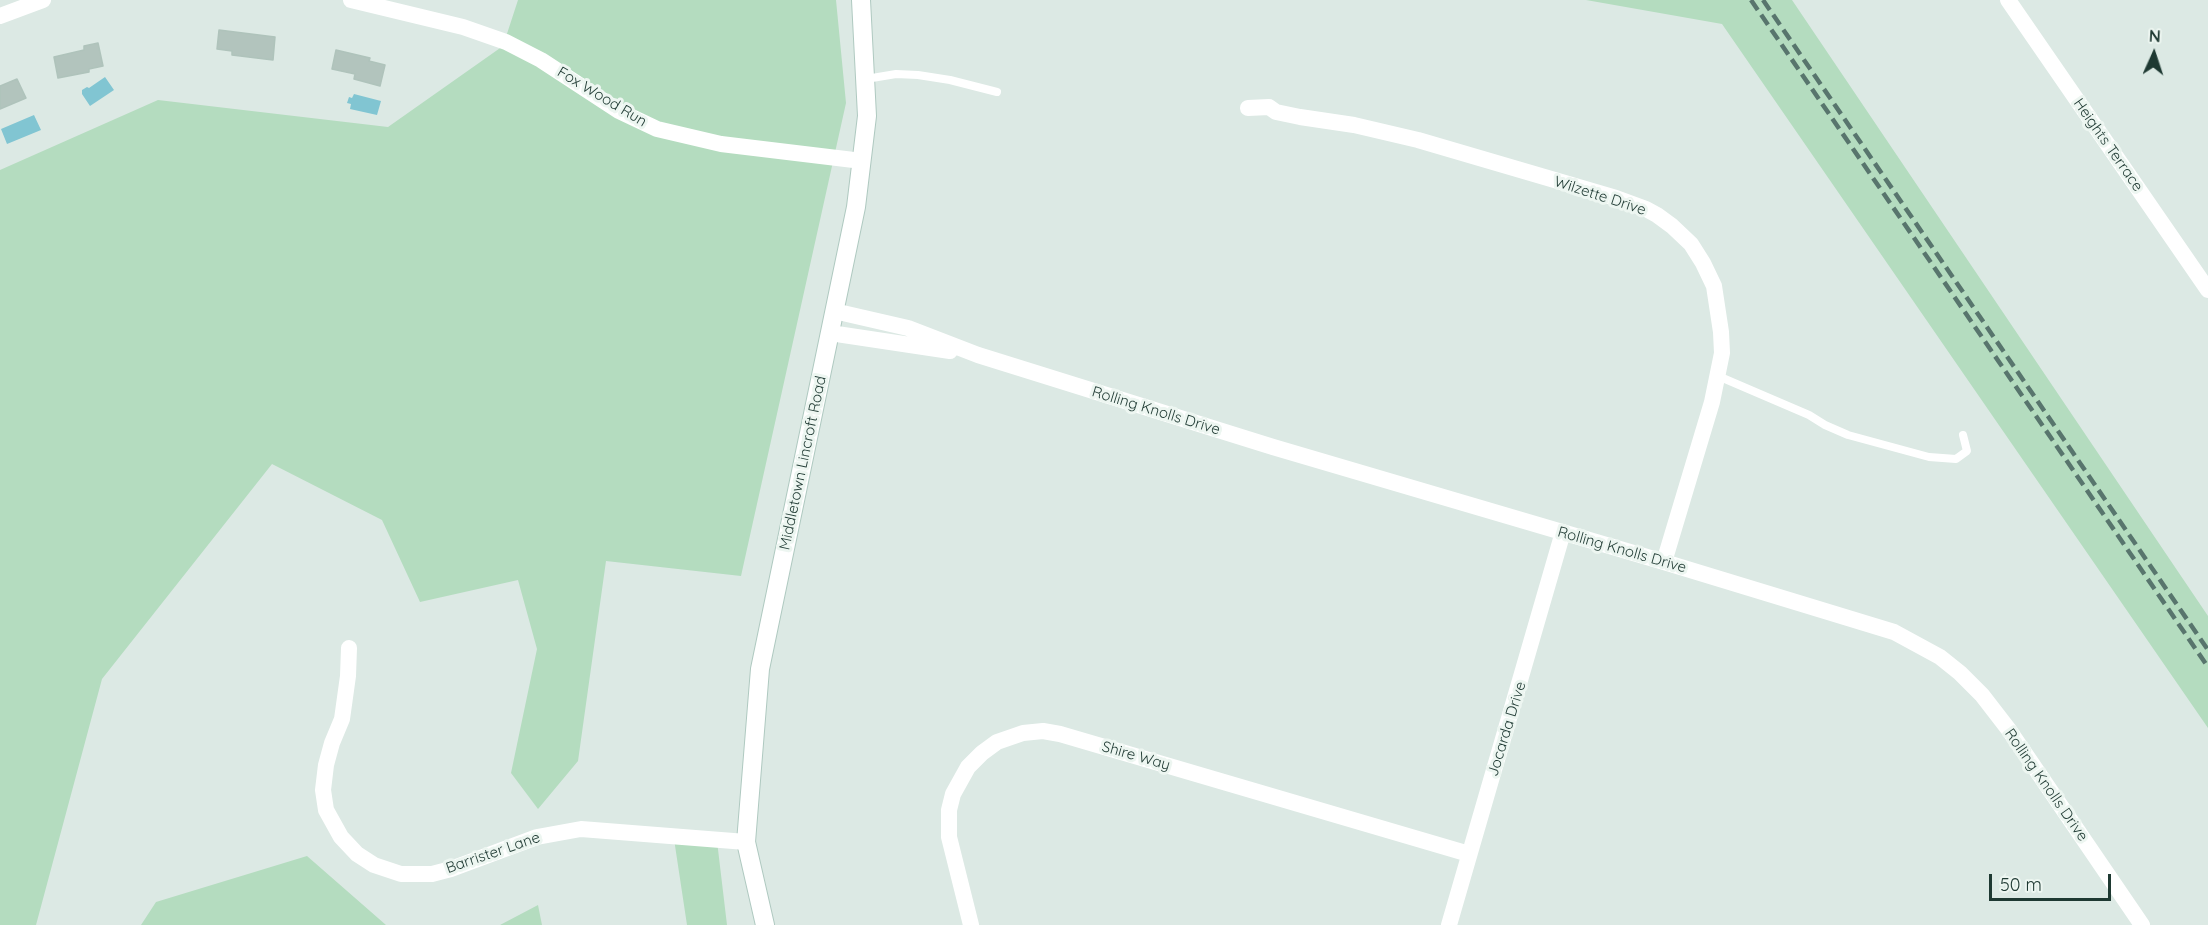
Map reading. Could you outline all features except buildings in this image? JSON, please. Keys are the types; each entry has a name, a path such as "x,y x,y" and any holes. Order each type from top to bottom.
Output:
{"main road":[{"name":"Middletown Lincroft Road","path":"765,925 746,842 760,669 856,207 867,116 861,0"}],"street":[{"path":"0,16 43,0"},
{"name":"Fox Wood Run","path":"351,0 387,4 506,42 541,60 619,111 657,129 721,144 862,161"},
{"name":"Heights Terrace","path":"2008,0 2208,290"},
{"name":"Wilzette Drive","path":"1248,108 1269,107 1284,113 1354,125 1418,140 1616,198 1658,215 1691,244 1714,286 1722,353 1718,376 1680,514 1664,562"},
{"name":"Rolling Knolls Drive","path":"834,311 908,328 978,355 1273,447 1875,625 1922,645 1960,673 1982,695 2009,730 2142,925"},
{"name":"Rolling Knolls Drive","path":"830,333 978,355"},
{"name":"Jocarda Drive","path":"1449,925 1563,532"},
{"name":"Barrister Lane","path":"349,648 342,719 326,765 323,790 326,810 341,837 357,854 374,865 401,873 432,874 537,837 581,830 608,830 746,842"},
{"name":"Shire Way","path":"970,925 949,837 949,810 953,794 968,767 982,753 997,742 1023,733 1043,731 1060,734 1469,854"}],"lane":[{"path":"866,79 896,74 918,75 950,80 997,92"},
{"path":"1718,376 1848,435 1929,457 1956,459 1967,452 1963,435"}],"green space":[{"path":"518,0 836,0 846,103 741,576 606,561 578,761 538,809 511,773 537,649 518,580 420,602 382,520 272,464 102,679 36,925 0,925 0,170 158,100 388,127 503,46"},
{"path":"1586,0 1792,0 2208,616 2208,728 1722,24"},
{"path":"674,839 717,841 727,925 687,925"},
{"path":"307,856 386,925 141,925 156,902"},
{"path":"538,905 542,925 500,925"}],"water":[{"path":"105,77 114,90 90,106 82,90"},
{"path":"354,94 381,101 377,115 350,109 351,104 347,103 349,97 352,98"},
{"path":"34,115 41,130 7,144 1,129"}],"railway":[{"path":"1751,0 2208,667"},
{"path":"1763,0 2208,650"}]}
